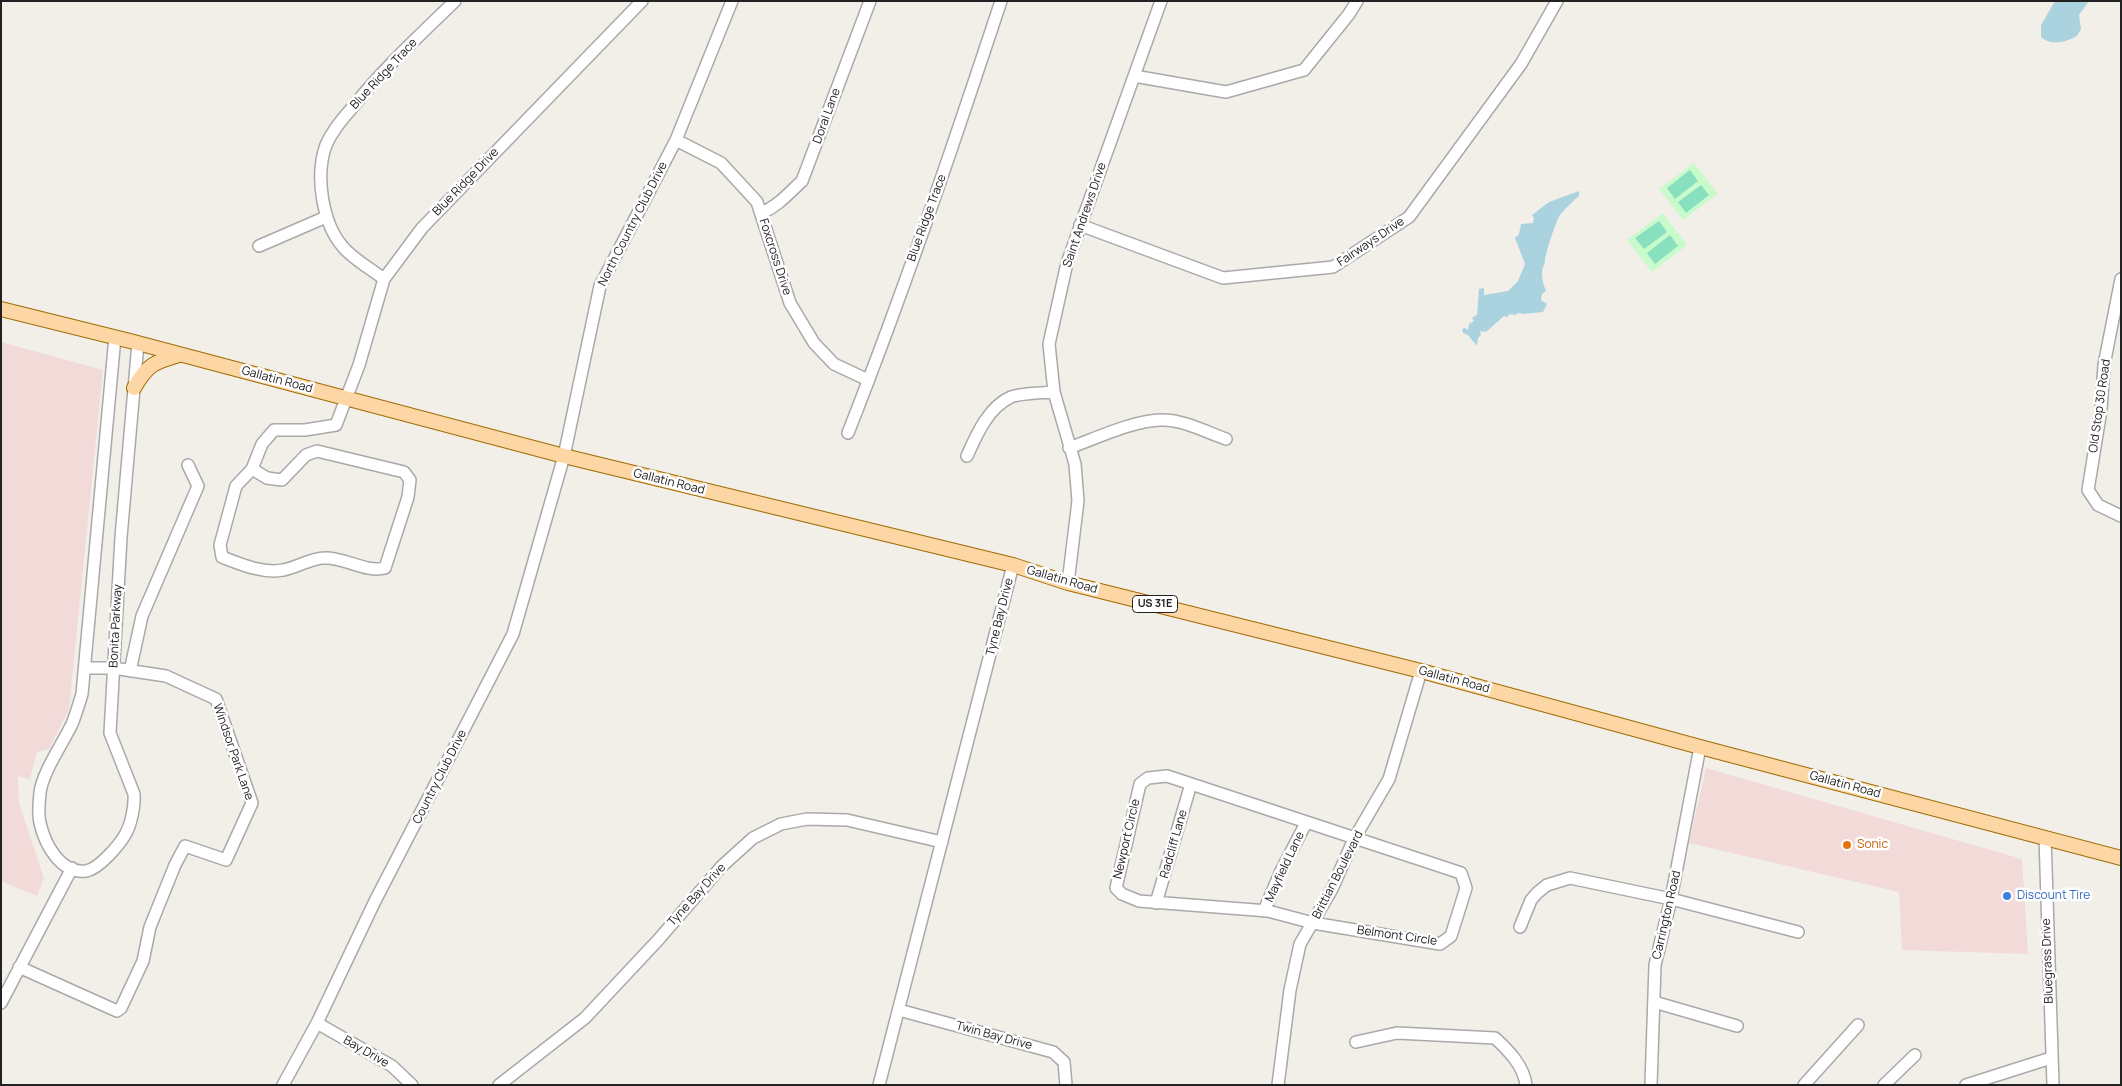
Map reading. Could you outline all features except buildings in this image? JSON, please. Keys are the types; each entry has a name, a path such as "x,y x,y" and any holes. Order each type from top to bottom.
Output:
{"main road":[{"name":"Gallatin Road","path":"1,309 138,343 564,456 1013,566 1068,583 1421,671 2121,858"},
{"path":"134,388 142,375 154,363 180,355"}],"street":[{"name":"Blue Ridge Trace","path":"384,280 343,247 326,217 322,173 326,146 336,128 372,83 454,1"},
{"name":"Blue Ridge Drive","path":"252,469 262,444 274,430 304,430 336,425 347,398 384,280 422,228 642,1"},
{"name":"North Country Club Drive","path":"564,456 600,286 676,140 732,1"},
{"name":"Doral Lane","path":"761,213 780,202 802,181 870,1"},
{"name":"Blue Ridge Trace","path":"848,433 1002,1"},
{"name":"Saint Andrews Drive","path":"1068,583 1078,501 1075,464 1054,392 1049,344 1066,263 1161,1"},
{"path":"1134,76 1226,92 1304,70 1349,14 1357,1"},
{"name":"Fairways Drive","path":"1080,225 1223,278 1333,267 1409,217 1521,64 1557,1"},
{"name":"Foxcross Drive","path":"676,140 721,163 757,202 790,303 814,343 834,364 868,380"},
{"path":"259,246 326,217"},
{"name":"Old Stop 30 Road","path":"2121,279 2104,365 2101,410 2088,490 2098,505 2121,516"},
{"name":"Bonita Parkway","path":"116,338 82,694 72,723 40,790 40,823 49,846 59,862 72,868 88,871 105,859 126,834 135,803 134,794 110,733 121,537 138,343"},
{"path":"966,456 977,433 994,410 1010,398 1054,392"},
{"path":"1069,448 1142,423 1162,420 1183,423 1226,439"},
{"path":"317,451 404,472 410,480 408,496 385,568 374,570 355,563 323,557 282,571 257,568 222,557 220,545 236,486 252,469 268,478 282,480 306,455 317,451"},
{"name":"Country Club Drive","path":"283,1085 316,1023 375,901 514,634 564,456"},
{"path":"130,671 142,616 198,486 188,465"},
{"name":"Tyne Bay Drive","path":"879,1085 1013,566"},
{"name":"Windsor Park Lane","path":"19,967 117,1011 121,1008 143,961 150,927 175,864 185,846 226,860 252,804 216,699 166,676 114,668 84,668"},
{"name":"Brittian Boulevard","path":"1278,1085 1290,990 1300,944 1332,889 1354,839 1389,779 1421,671"},
{"name":"Carrington Road","path":"1651,1085 1655,965 1672,899 1700,747"},
{"name":"Newport Circle","path":"1313,923 1264,911 1156,903 1130,899 1116,888 1140,784 1148,778 1167,776 1354,839"},
{"name":"Radcliff Lane","path":"1156,903 1191,784"},
{"name":"Tyne Bay Drive","path":"499,1085 585,1018 659,939 720,867 753,838 781,824 807,819 847,820 942,842"},
{"name":"Mayfield Lane","path":"1264,911 1281,871 1306,823"},
{"name":"Bluegrass Drive","path":"2045,837 2052,1085"},
{"name":"Belmont Circle","path":"1313,923 1440,944 1451,936 1466,888 1461,873 1354,839"},
{"path":"1,1003 5,983 19,967 72,868"},
{"path":"1520,927 1527,908 1536,893 1547,885 1570,878 1672,899 1798,932"},
{"path":"1654,1002 1737,1026"},
{"name":"Twin Bay Drive","path":"899,1010 1053,1052 1064,1062 1066,1085"},
{"name":"Bay Drive","path":"316,1023 392,1066 412,1085"},
{"path":"1804,1085 1858,1025"},
{"path":"1356,1042 1397,1033 1495,1038 1515,1059 1526,1080 1526,1085"},
{"path":"1884,1085 1915,1055"},
{"path":"1966,1085 2052,1058"}],"shaded area":[{"path":"1,342 103,370 69,709 49,749 37,752 30,779 18,776 19,803 44,878 37,896 1,881"},
{"path":"1706,768 2022,859 2028,954 1902,950 1899,892 1689,843"}],"green space":[{"path":"1694,163 1718,194 1683,220 1659,189"},
{"path":"1690,170 1698,181 1675,199 1667,188"},
{"path":"1701,185 1709,195 1686,213 1678,202"},
{"path":"1663,213 1687,245 1652,272 1627,240"},
{"path":"1659,221 1667,232 1644,249 1635,238"},
{"path":"1670,235 1678,246 1655,264 1647,253"}],"water":[{"path":"2055,1 2089,1 2079,15 2081,29 2077,36 2059,42 2045,40 2041,37 2041,25"},
{"path":"1579,191 1579,196 1560,215 1545,258 1542,273 1546,291 1542,294 1541,300 1547,304 1543,312 1518,313 1515,315 1510,314 1507,317 1504,316 1486,332 1480,331 1481,335 1478,338 1477,346 1468,335 1463,333 1462,329 1468,330 1469,324 1474,321 1472,318 1477,315 1479,289 1484,288 1484,295 1508,291 1518,281 1525,264 1515,238 1519,234 1521,224 1533,223 1534,218 1532,215 1549,202"}],"place":[{"name":"Sonic","path":"1847,845"},
{"name":"Discount Tire","path":"2007,896"}]}
